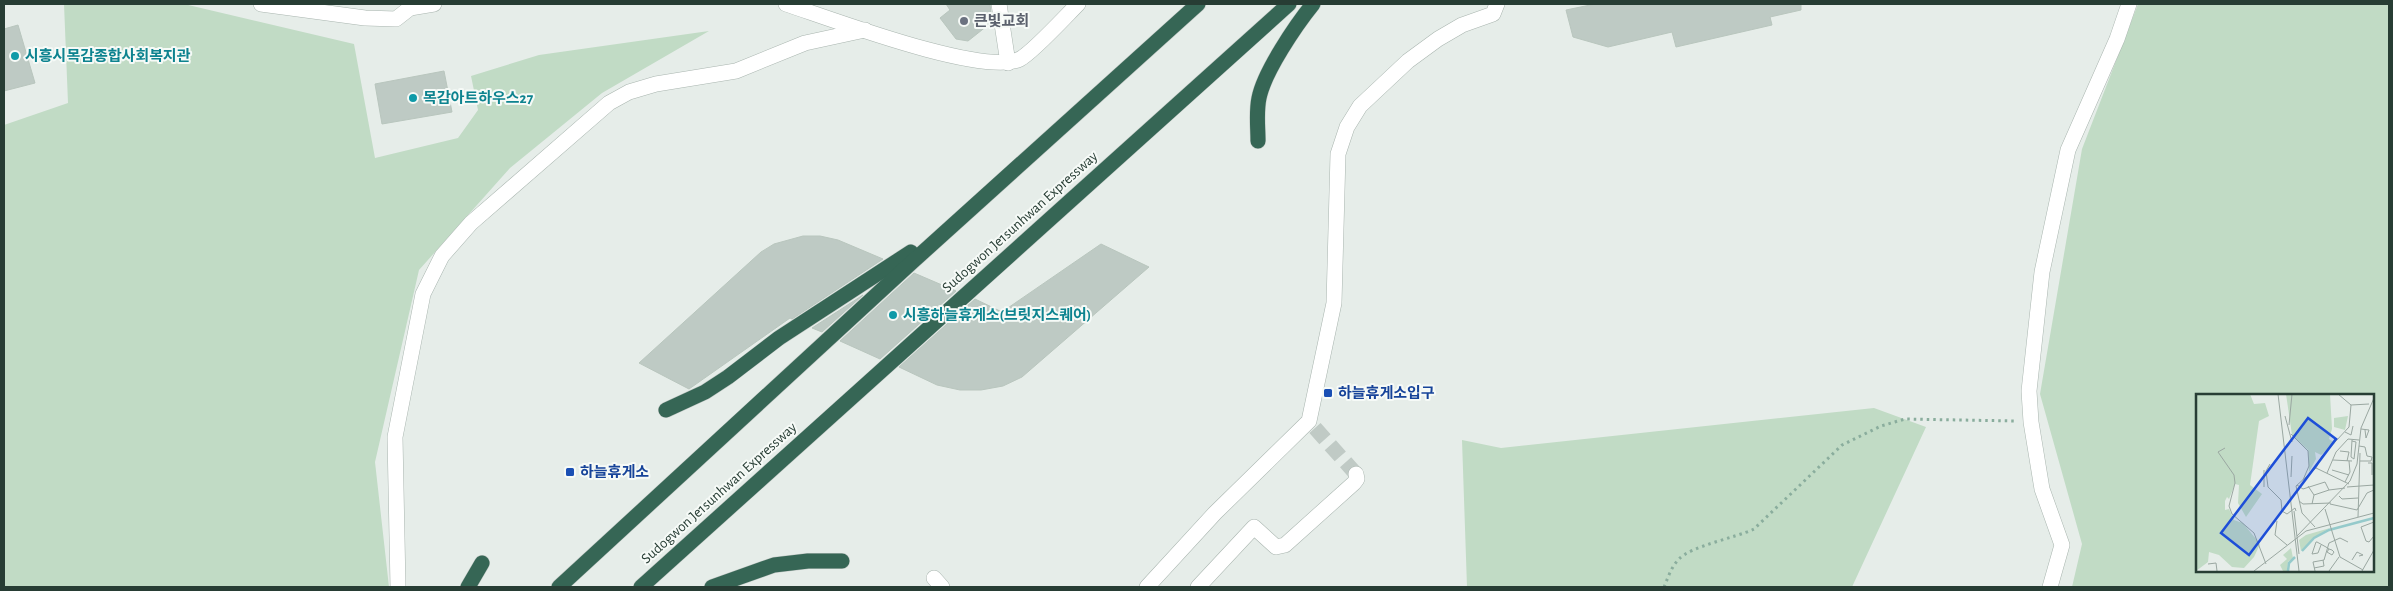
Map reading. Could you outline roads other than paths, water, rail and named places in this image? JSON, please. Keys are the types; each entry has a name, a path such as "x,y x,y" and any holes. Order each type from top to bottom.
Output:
{"highway":[{"path":"559,587 950,227 1198,4"},
{"name":"Sudogwon Je1sunhwan Expressway","path":"640,587 1289,4"},
{"path":"1258,141 1259,98 1263,86 1302,18 1313,4"},
{"path":"666,410 720,382 779,338 950,227"},
{"path":"712,587 774,565 808,561 842,561"},
{"path":"468,587 482,563"}],"street":[{"path":"261,4 373,18 396,19 410,6 434,4"},
{"path":"786,4 909,45 999,64 1022,58 1078,4"},
{"path":"999,4 1008,63"},
{"path":"1147,587 1215,513 1312,424 1334,303 1338,154 1347,127 1360,106 1408,61 1438,39 1462,25 1493,14 1497,4"},
{"path":"2050,587 2062,545 2042,489 2030,422 2029,391 2042,272 2068,150 2117,39 2129,4"},
{"path":"398,587 395,437 423,294 442,256 471,224 609,102 629,92 656,84 736,71 805,44 865,30"},
{"path":"1198,587 1254,527 1276,547 1285,545 1357,480 1356,474"}],"tunnel":[{"path":"1315,428 1356,474"}],"place":[{"name":"큰빛교회","path":"964,21"},
{"name":"시흥시목감종합사회복지관","path":"15,56"},
{"name":"목감아트하우스27","path":"413,98"},
{"name":"시흥하늘휴게소(브릿지스퀘어)","path":"893,315"},
{"name":"하늘휴게소입구","path":"1328,393"},
{"name":"하늘휴게소","path":"570,472"}]}
